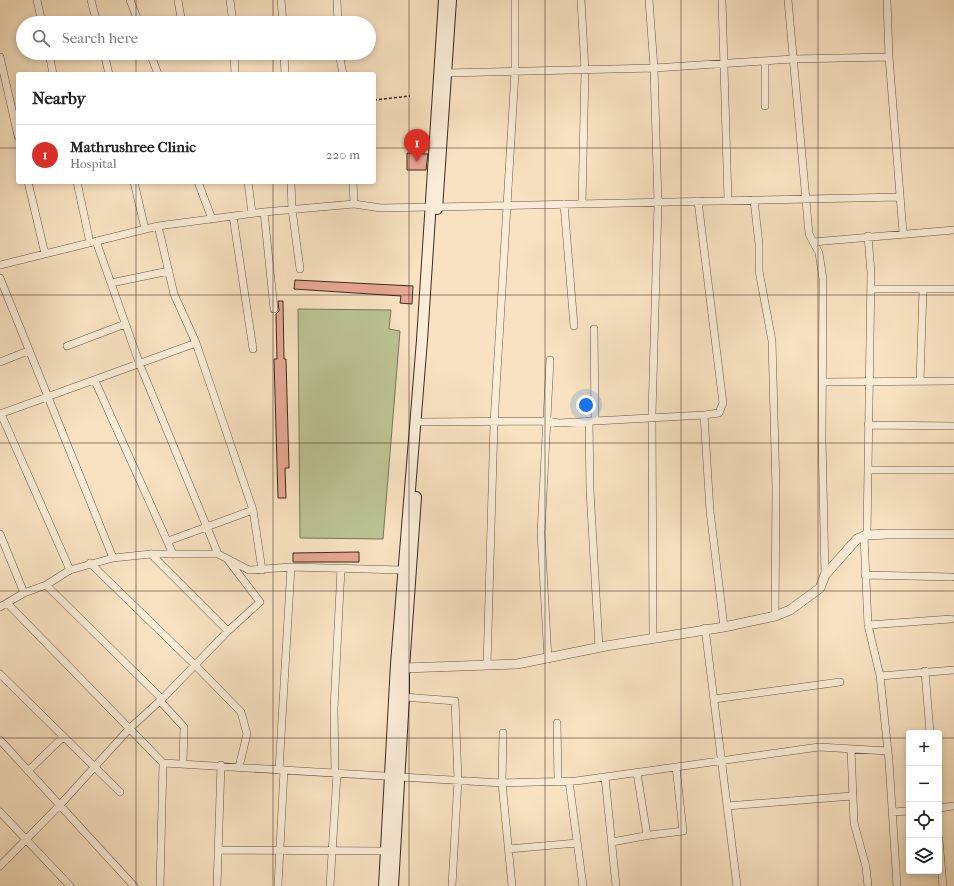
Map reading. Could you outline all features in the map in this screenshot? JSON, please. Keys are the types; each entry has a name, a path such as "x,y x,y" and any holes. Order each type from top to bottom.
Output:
{"main road":[{"path":"384,886 404,697 404,668 421,422 444,0"},
{"path":"393,886 402,570 446,74 451,0"}],"street":[{"path":"37,0 40,16"},
{"path":"91,0 95,16"},
{"path":"130,0 136,16"},
{"path":"178,0 181,16"},
{"path":"230,0 232,16"},
{"path":"281,0 282,16"},
{"path":"337,0 338,16"},
{"path":"487,665 494,423 515,72 515,0"},
{"path":"581,0 585,70 582,203"},
{"path":"649,0 654,68 658,204 652,418 653,639"},
{"path":"722,0 728,200"},
{"path":"788,0 809,234 819,253 823,279 822,438 825,575"},
{"path":"887,0 902,233"},
{"path":"0,57 16,127"},
{"path":"446,74 654,68 793,59 890,57"},
{"path":"50,60 53,72"},
{"path":"106,60 109,72"},
{"path":"153,60 157,72"},
{"path":"234,60 235,72"},
{"path":"284,60 285,72"},
{"path":"340,60 343,72"},
{"path":"765,61 765,106"},
{"path":"28,184 45,254"},
{"path":"78,184 93,242 111,283 140,365 218,554"},
{"path":"134,184 145,229"},
{"path":"199,184 212,219"},
{"path":"248,184 252,213"},
{"path":"291,184 292,209 300,269"},
{"path":"353,184 354,204"},
{"path":"0,265 158,226 252,213 354,204 381,208 582,203 658,204 728,200 900,197"},
{"path":"754,200 759,244 759,271 772,341 776,489 775,616"},
{"path":"421,422 494,423 547,421 559,423 704,415 719,412 723,403 698,201"},
{"path":"564,204 574,326"},
{"path":"264,212 274,309"},
{"path":"233,216 252,349"},
{"path":"158,226 174,294 196,343 253,510 262,570"},
{"path":"813,242 902,233 954,230"},
{"path":"868,236 871,289 865,575 868,625 880,676 888,751 897,886"},
{"path":"111,283 169,271"},
{"path":"0,278 28,351 48,396 113,558"},
{"path":"871,289 954,289"},
{"path":"920,381 923,289"},
{"path":"67,346 125,324"},
{"path":"594,329 590,490 599,647"},
{"path":"70,570 0,414 140,365 196,343"},
{"path":"0,362 28,351"},
{"path":"548,659 541,533 550,360"},
{"path":"94,381 174,554"},
{"path":"822,382 954,381"},
{"path":"704,415 710,511 724,627"},
{"path":"868,425 954,426"},
{"path":"868,470 954,470"},
{"path":"168,541 253,510"},
{"path":"0,534 24,593"},
{"path":"404,668 517,664 548,659 599,647 653,639 705,628 724,627 775,616 790,610 820,588 825,575 857,539 865,536 888,534 954,534"},
{"path":"0,607 24,593 46,585 70,570 90,563 113,558 152,554 218,554 249,570 291,567 341,570 402,570"},
{"path":"152,554 228,631"},
{"path":"0,866 27,840 129,729 161,700 228,631 260,602 228,560"},
{"path":"90,563 241,712 247,734 239,767"},
{"path":"278,886 281,770 291,567"},
{"path":"330,886 336,774 334,708 341,570"},
{"path":"865,575 952,577"},
{"path":"46,585 161,700 184,727 183,763"},
{"path":"7,603 163,763 221,765 336,774 395,775 502,783 569,781 605,777 819,747 888,751"},
{"path":"868,625 951,619"},
{"path":"705,628 737,886"},
{"path":"880,676 925,671 954,670"},
{"path":"925,671 930,730"},
{"path":"0,674 120,792"},
{"path":"714,698 840,682"},
{"path":"404,697 455,701 458,780 452,886"},
{"path":"557,723 558,781"},
{"path":"503,733 502,783 512,886"},
{"path":"28,771 63,737"},
{"path":"0,740 134,886"},
{"path":"851,749 854,823 866,867 868,886"},
{"path":"160,886 163,763"},
{"path":"217,886 221,765"},
{"path":"612,842 647,835 683,831 676,767"},
{"path":"637,773 647,835"},
{"path":"605,777 616,886"},
{"path":"569,781 583,886"},
{"path":"727,806 852,796"},
{"path":"942,808 954,806"},
{"path":"892,812 906,811"},
{"path":"0,812 70,886"},
{"path":"508,849 577,843"},
{"path":"218,850 387,851"},
{"path":"942,874 943,886"}],"path":[{"path":"376,100 410,96"}],"green space":[{"path":"298,309 391,310 389,329 400,331 383,539 300,538"}],"building":[{"path":"407,153 428,154 426,170 407,170"},
{"path":"295,280 413,286 412,304 400,303 401,296 294,289"},
{"path":"278,301 283,301 284,359 286,359 289,468 285,468 286,498 278,498 274,359 277,359 276,314 279,311"},
{"path":"359,552 359,562 293,562 293,553"}],"place":[{"name":"Mathrushree Clinic","path":"417,162"}]}
